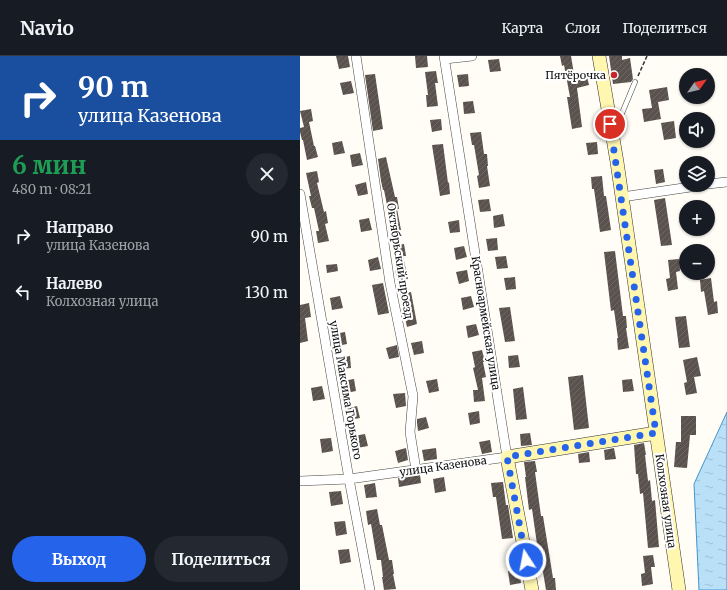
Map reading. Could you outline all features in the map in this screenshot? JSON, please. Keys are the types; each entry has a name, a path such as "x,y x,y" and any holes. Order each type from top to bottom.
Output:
{"street":[{"name":"Октябрьский проезд","path":"356,56 390,283 413,396 410,432 416,470"},
{"path":"445,57 472,56"},
{"name":"Колхозная улица","path":"599,56 622,197 679,590"},
{"name":"Красноармейская улица","path":"445,57 507,457 532,590"},
{"path":"715,183 727,182"},
{"path":"622,197 679,189"},
{"name":"улица Максима Горького","path":"300,194 349,479 370,590"},
{"name":"улица Казенова","path":"300,481 349,479 416,470 656,433"}],"lane":[{"path":"612,137 635,82"}],"path":[{"path":"635,82 647,56"}],"water":[{"path":"727,412 727,590 699,590 694,484"}],"building":[{"path":"336,56 348,56 350,67 339,69"},
{"path":"415,56 427,56 428,67 416,68"},
{"path":"560,56 571,56 574,74 586,72 589,85 577,88 582,127 572,129 567,97 570,97 564,65 562,66"},
{"path":"609,56 622,56 622,60 630,58 633,79 631,82 613,84"},
{"path":"499,59 501,71 490,72 488,60"},
{"path":"436,71 438,83 435,83 438,106 427,107 426,95 428,95 425,72"},
{"path":"375,74 383,129 373,131 365,75"},
{"path":"468,74 469,86 459,87 457,75"},
{"path":"351,81 354,93 343,95 340,83"},
{"path":"667,87 669,100 658,102 661,119 644,122 642,109 652,108 649,90"},
{"path":"473,101 475,113 464,114 463,102"},
{"path":"311,109 313,121 309,122 318,157 307,160 300,132 300,128 304,127 300,111"},
{"path":"441,119 442,130 432,132 430,120"},
{"path":"674,121 676,138 664,140 661,123"},
{"path":"481,132 484,154 487,154 490,186 479,188 477,176 479,175 474,145 472,145 470,133"},
{"path":"342,141 345,153 334,155 332,143"},
{"path":"597,142 598,154 588,155 586,143"},
{"path":"443,144 450,194 440,196 432,145"},
{"path":"360,153 363,165 352,167 350,155"},
{"path":"386,157 395,197 397,197 399,209 397,209 401,230 391,232 378,159"},
{"path":"663,169 665,182 656,184 654,170"},
{"path":"317,171 319,182 317,183 324,212 326,211 328,223 325,224 329,241 318,243 316,231 319,231 314,208 312,208 309,196 311,196 306,173"},
{"path":"602,176 604,196 606,196 611,230 600,232 591,177"},
{"path":"366,182 368,194 358,196 355,185"},
{"path":"665,198 672,245 661,246 654,200"},
{"path":"489,199 491,211 480,212 478,200"},
{"path":"503,214 505,226 494,228 493,216"},
{"path":"369,218 372,230 361,232 359,220"},
{"path":"459,220 460,232 450,233 448,222"},
{"path":"497,238 498,250 488,251 486,239"},
{"path":"404,244 406,256 403,256 408,279 398,281 395,270 398,269 393,246"},
{"path":"464,246 467,257 456,260 454,248"},
{"path":"615,251 623,316 626,316 629,348 618,350 614,310 611,311 604,252"},
{"path":"506,256 508,268 497,269 495,257"},
{"path":"378,257 381,269 370,271 368,260"},
{"path":"679,259 679,271 676,272 678,289 668,291 666,279 670,278 668,260"},
{"path":"337,264 338,271 327,273 326,265"},
{"path":"467,270 469,281 459,284 456,272"},
{"path":"515,277 516,289 506,290 504,278"},
{"path":"700,280 711,280 714,302 717,301 718,313 708,315 704,291 701,292"},
{"path":"383,283 389,313 378,315 372,285"},
{"path":"411,292 417,324 407,327 400,294"},
{"path":"340,296 343,308 332,310 330,298"},
{"path":"471,296 474,307 463,310 461,298"},
{"path":"309,303 311,317 305,318 308,341 300,343 300,305"},
{"path":"510,307 515,341 505,342 499,308"},
{"path":"686,316 690,347 679,348 675,317"},
{"path":"476,324 479,335 468,338 466,326"},
{"path":"345,332 347,344 337,346 334,334"},
{"path":"422,341 424,353 414,355 411,343"},
{"path":"397,345 399,357 389,359 386,348"},
{"path":"482,350 485,362 483,362 486,377 482,378 485,401 474,402 473,390 478,390 473,368 475,367 472,352"},
{"path":"518,355 520,367 509,368 508,356"},
{"path":"350,356 351,368 340,369 339,358"},
{"path":"697,357 701,376 694,377 697,393 686,395 684,383 687,382 683,360"},
{"path":"583,375 589,428 574,430 568,377"},
{"path":"354,379 356,391 346,393 343,381"},
{"path":"437,379 439,391 429,393 426,381"},
{"path":"632,379 634,391 623,392 622,380"},
{"path":"322,386 325,399 313,401 311,388"},
{"path":"523,387 527,419 516,420 513,389"},
{"path":"405,393 406,406 396,408 393,394"},
{"path":"357,406 360,418 349,420 346,409"},
{"path":"479,411 480,423 470,425 468,413"},
{"path":"681,416 696,416 696,435 690,435 687,468 674,467 676,442 681,442"},
{"path":"426,417 429,428 418,431 417,419"},
{"path":"530,433 532,445 521,446 520,434"},
{"path":"365,434 368,446 357,448 354,436"},
{"path":"331,438 333,451 322,453 320,439"},
{"path":"490,440 492,452 482,454 479,442"},
{"path":"644,443 648,481 650,480 652,501 655,500 659,547 648,548 643,493 640,494 638,474 636,474 634,445"},
{"path":"406,448 408,460 398,463 395,451"},
{"path":"436,448 437,459 424,461 422,450"},
{"path":"614,448 616,459 605,460 604,450"},
{"path":"589,452 590,462 579,463 578,454"},
{"path":"535,461 541,516 543,516 556,590 546,590 543,572 541,572 532,509 529,510 524,462"},
{"path":"420,475 421,483 399,487 398,478"},
{"path":"444,477 446,491 435,493 433,479"},
{"path":"503,482 513,538 502,539 496,497 493,497 491,483"},
{"path":"375,483 377,497 366,498 364,485"},
{"path":"341,491 343,504 331,506 329,492"},
{"path":"377,509 380,525 382,525 389,560 392,560 396,589 384,590 381,560 377,560 371,524 368,525 366,511"},
{"path":"345,521 347,534 336,536 334,522"},
{"path":"349,549 351,562 340,564 338,550"},
{"path":"653,555 655,567 651,567 653,584 642,586 641,574 645,573 643,556"},
{"path":"519,569 521,583 510,585 508,571"}],"place":[{"name":"Пятёрочка","path":"614,75"}],"route":[{"path":"526,560 507,457 656,433 617,162 610,124"}]}
